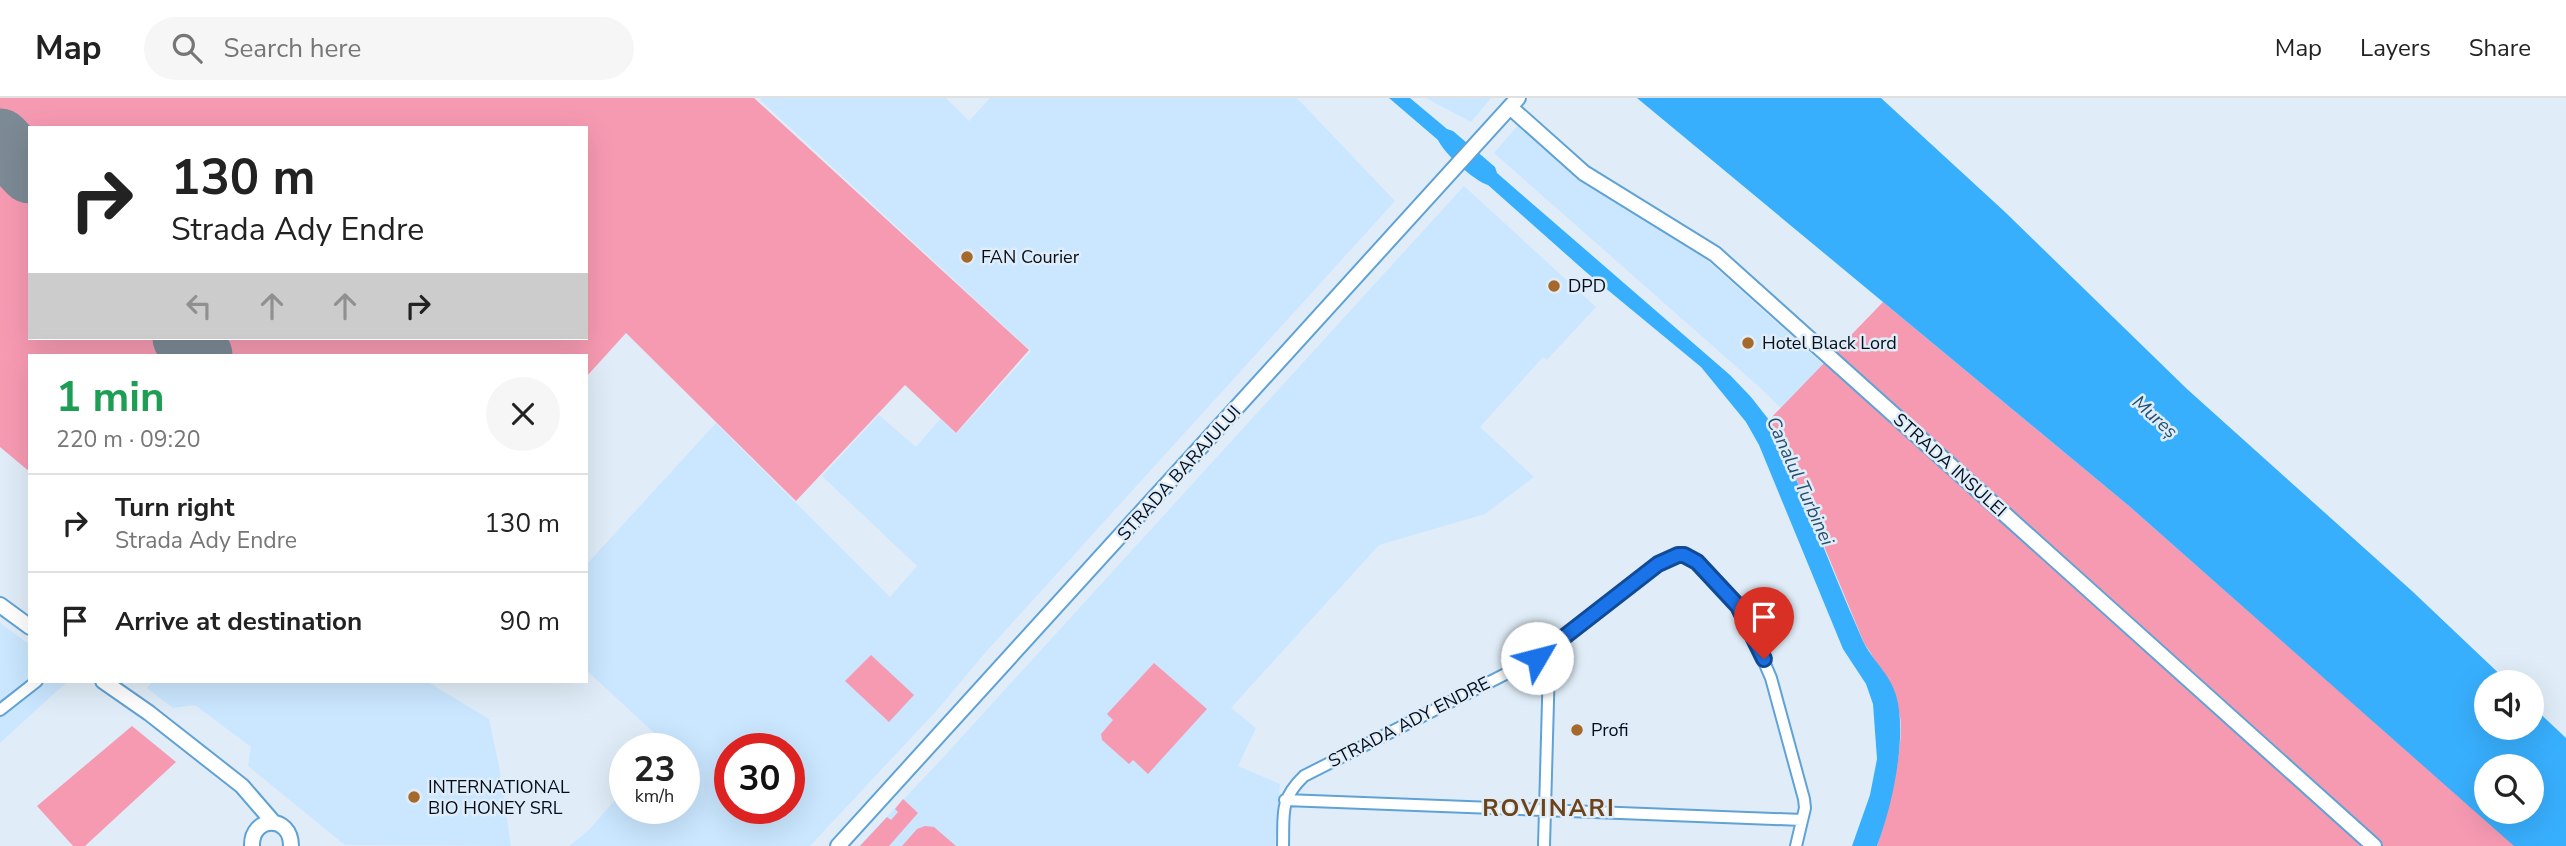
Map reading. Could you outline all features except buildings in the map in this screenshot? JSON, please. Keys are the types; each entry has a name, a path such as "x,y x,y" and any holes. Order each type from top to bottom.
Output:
{"main road":[{"name":"STRADA BARAJULUI","path":"838,846 1514,103"},
{"name":"STRADA INSULEI","path":"1514,103 1584,173 1715,254 2374,846"},
{"path":"0,605 28,626"},
{"path":"106,683 149,713 244,789 274,823 287,829 291,841 305,846"},
{"path":"244,789 253,803 256,817 252,841"},
{"path":"252,841 257,828 274,823"}],"street":[{"name":"STRADA ADY ENDRE","path":"1286,800 1289,792 1304,776 1526,664 1665,559 1684,555 1693,560 1738,606 1764,659 1804,799 1805,808 1796,846"},
{"path":"1544,846 1549,665 1547,650"},
{"path":"0,710 34,683"},
{"path":"1283,846 1286,800 1802,820"}],"shaded area":[{"path":"0,98 754,98 1029,350 956,433 905,385 796,501 626,333 588,375 588,354 28,354 28,470 0,447"},
{"path":"761,98 946,98 969,121 990,98 1297,98 1395,201 985,653 938,709 810,846 569,846 590,829 609,807 609,824 700,824 700,733 654,733 588,672 588,563 716,423 890,597 917,566 822,476 879,415 916,447 940,419 956,434 1031,351 760,100"},
{"path":"1426,98 1491,98 1471,122"},
{"path":"1518,125 1587,186 1620,202 1692,247 1827,368 1787,414 1494,153"},
{"path":"1464,186 1596,307 1547,360 1543,357 1480,427 1534,477 1485,514 1379,545 1231,708 1256,728 1238,766 1280,784 1275,846 859,846 938,763"},
{"path":"1883,302 2129,506 2474,810 2474,824 2490,824 2515,846 1877,846 1886,818 1898,759 1901,724 1899,712 1884,676 1864,643 1784,449 1769,420"},
{"path":"0,623 28,644 28,683 66,683 0,743"},
{"path":"871,655 914,695 889,722 845,681"},
{"path":"1154,663 1207,709 1148,774 1133,760 1129,764 1102,740 1101,734 1113,720 1107,714"},
{"path":"151,683 429,683 489,719 511,846 345,845 248,766 251,747 195,705 173,708 147,688"},
{"path":"132,726 176,762 85,846 73,846 37,806"},
{"path":"903,799 918,813 889,846 860,846 887,817 891,820 898,812 895,809"},
{"path":"934,827 956,846 902,846 917,829"}],"water":[{"name":"Canalul Turbinei","path":"1389,98 1410,98 1453,131 1495,167 1497,173 1730,375 1769,420 1784,449 1863,641 1890,680 1896,695 1900,730 1897,771 1877,846 1852,846 1870,795 1877,759 1873,704 1866,684 1843,649 1759,445 1746,422 1701,367 1586,272 1488,185 1460,166 1438,140"},
{"name":"Mureș","path":"1637,98 1881,98 2005,212 2187,389 2412,591 2495,670 2474,670 2474,740 2544,740 2544,717 2566,738 2566,846 2514,846 2489,824 2544,824 2544,754 2474,754 2474,811 2129,506"}],"runway":[{"path":"0,140 28,170"},
{"path":"186,340 200,354"}],"place":[{"name":"FAN Courier","path":"967,257"},
{"name":"DPD","path":"1554,286"},
{"name":"Hotel Black Lord","path":"1748,343"},
{"name":"Profi","path":"1577,730"},
{"name":"INTERNATIONAL BIO HONEY SRL","path":"414,797"}],"district":[{"name":"ROVINARI","path":"1549,808"}],"route":[{"path":"1537,658 1665,559 1684,555 1697,562 1738,606 1764,659"}]}
